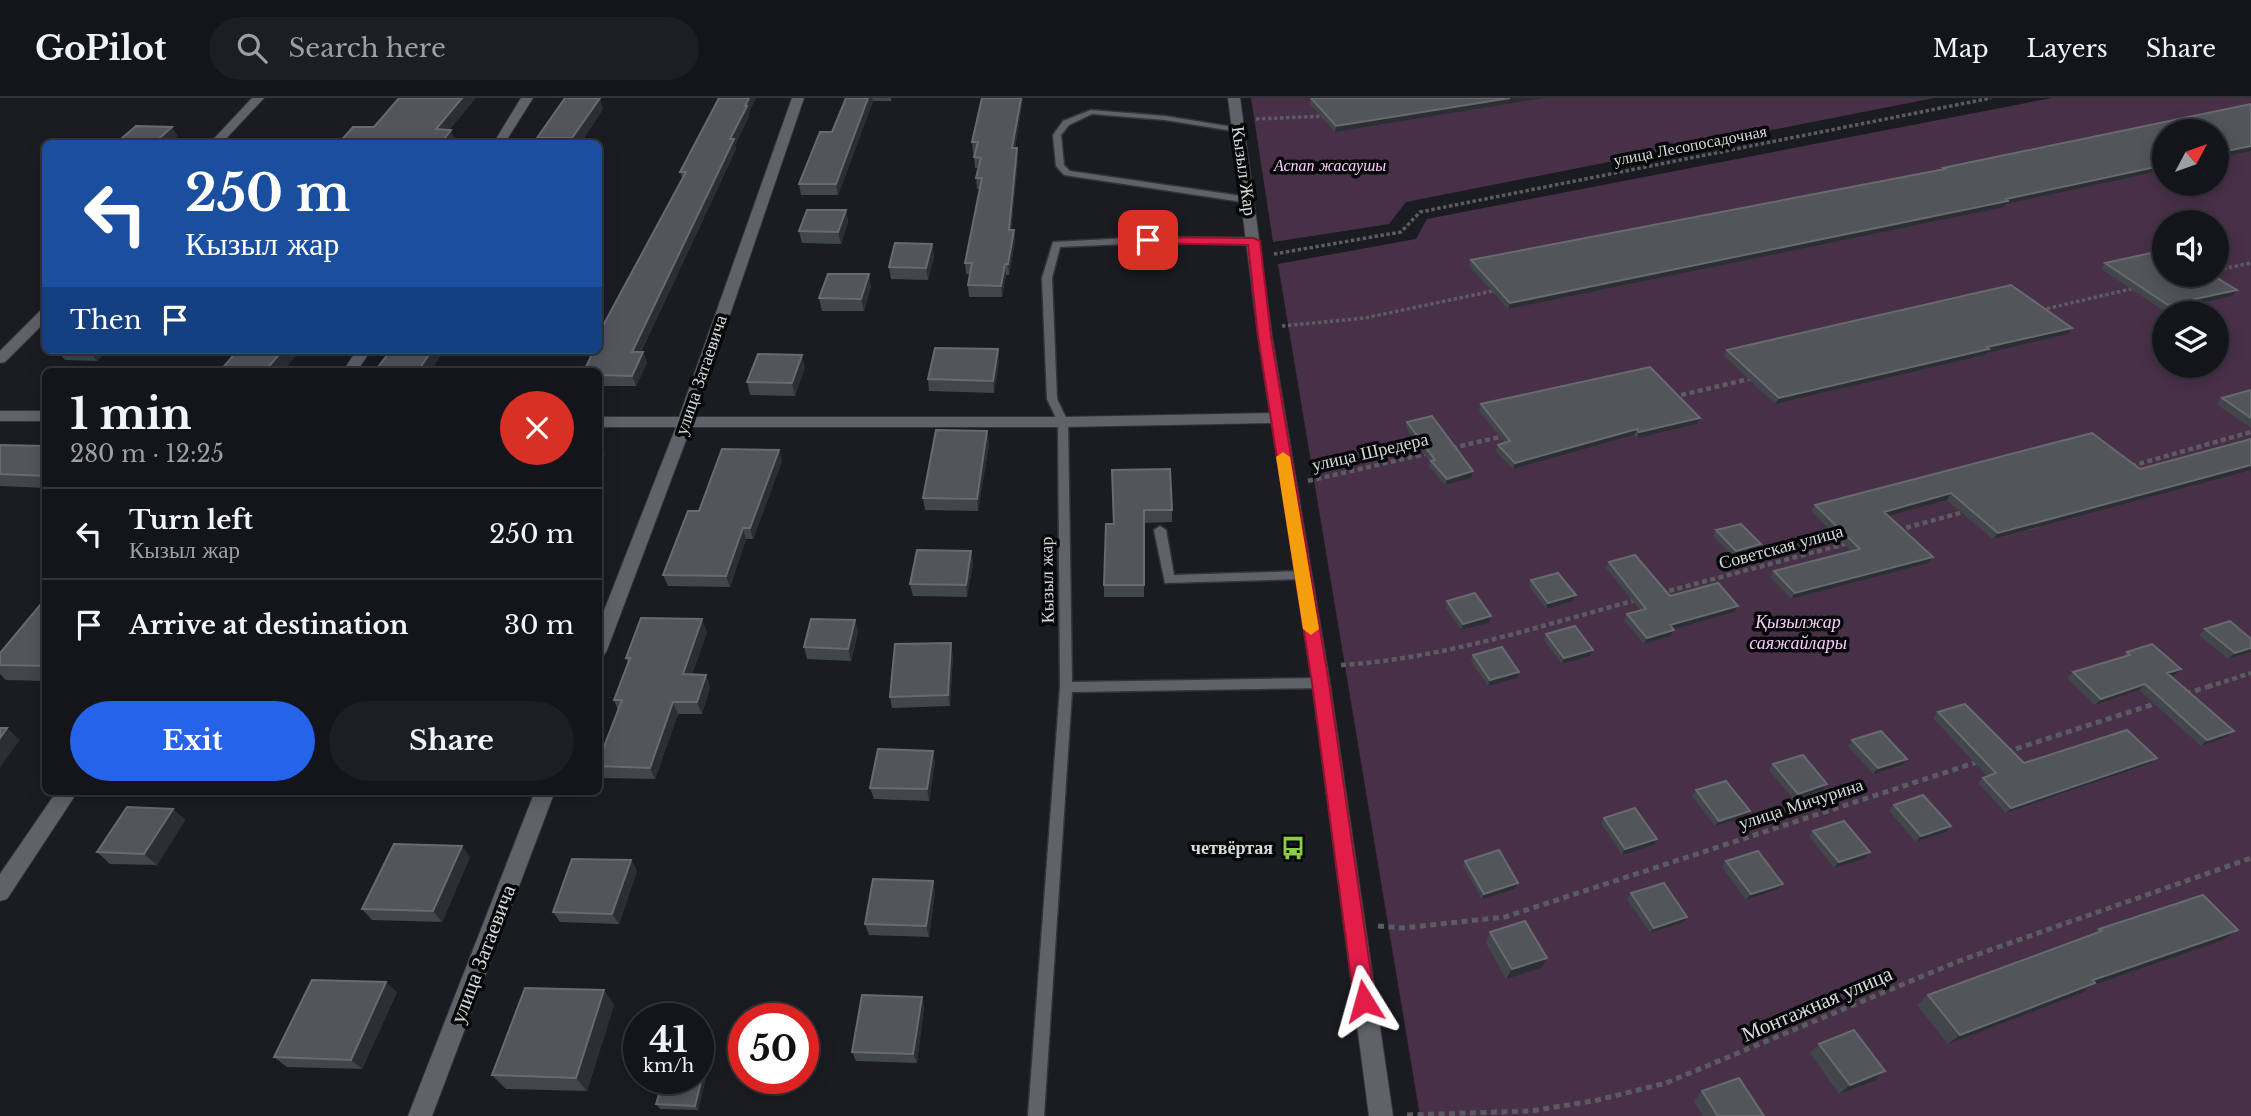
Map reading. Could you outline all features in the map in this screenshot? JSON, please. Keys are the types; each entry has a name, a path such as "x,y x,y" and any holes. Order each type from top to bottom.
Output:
{"street":[{"path":"218,140 258,98"},
{"path":"501,140 527,98"},
{"name":"улица Затаевича","path":"602,640 685,423 798,98"},
{"name":"Кызыл Жар","path":"1234,98 1277,418 1321,683 1381,1116"},
{"path":"0,359 42,317"},
{"path":"0,416 42,416"},
{"path":"602,422 1063,422 1277,418"},
{"path":"0,892 65,795"},
{"name":"улица Затаевича","path":"421,1116 543,795"}],"lane":[{"path":"1238,125 1091,112 1066,123 1057,135 1060,166 1066,173 1249,200"},
{"name":"Кызыл жар","path":"1036,1116 1066,687 1063,422 1052,399 1047,278 1056,244 1148,240 1255,249"},
{"path":"1160,530 1169,580 1302,575"},
{"path":"1066,687 1321,683"}],"path":[{"name":"улица Лесопосадочная","path":"1255,249 1401,232 1420,212 1991,98"},
{"path":"1238,125 1337,115"},
{"path":"2229,267 2251,262"},
{"path":"2034,311 2142,287"},
{"path":"1264,326 1317,325 1365,318 1506,288"},
{"path":"1671,397 1765,375"},
{"path":"2125,468 2251,432"},
{"name":"улица Шредера","path":"1446,449 1512,434"},
{"name":"улица Шредера","path":"1287,486 1433,452"},
{"path":"1886,533 1979,508"},
{"name":"Советская улица","path":"1658,594 1860,540"},
{"path":"1321,683 1342,664 1373,663 1483,641 1644,598"},
{"path":"2174,698 2251,673"},
{"path":"1993,757 2161,702"},
{"name":"улица Мичурина","path":"1353,923 1403,928 1506,916 1980,761"},
{"name":"Монтажная улица","path":"1381,1116 1531,1111 1598,1100 1666,1083 1959,961 2251,858"}],"green space":[{"name":"Аспап жасаушы","path":"1251,98 1934,98 1406,202 1389,224 1273,242"},
{"name":"Қызылжар саяжайлары","path":"2052,98 2251,98 2251,1116 1420,1116 1278,264 1416,239 1427,219"}],"building":[{"path":"399,98 462,98 436,129 451,130 443,140 342,140 353,127 374,127"},
{"path":"565,98 600,98 572,138 537,138"},
{"path":"719,98 749,98 730,139 734,139 632,352 643,352 632,376 602,375 602,368 585,368 592,354 602,354 602,327 686,172 680,172"},
{"path":"846,98 868,98 836,184 799,184 820,132 832,132"},
{"path":"982,98 1021,98 1012,148 1017,148 1009,230 1014,230 1001,286 968,285 972,263 965,263 982,178 976,178 981,158 974,157 978,142 972,142"},
{"path":"1311,98 1510,98 1336,126"},
{"path":"2251,104 2251,146 2230,150 2230,119 2179,119"},
{"path":"2152,125 2152,168 2006,199 2008,201 1510,303 1471,260 1945,169 1943,168"},
{"path":"136,126 172,127 157,140 120,140"},
{"path":"807,210 846,210 838,232 799,231"},
{"path":"895,243 932,244 926,268 889,267"},
{"path":"2152,253 2152,287 2229,285 2237,290 2186,301 2162,301 2105,263"},
{"path":"828,274 869,274 861,299 819,298"},
{"path":"2011,285 2072,328 1779,398 1727,350"},
{"path":"935,348 998,349 993,381 928,379"},
{"path":"235,354 280,354 268,368 223,368"},
{"path":"388,354 429,354 420,368 377,368"},
{"path":"758,354 802,355 792,383 747,382"},
{"path":"1650,367 1700,418 1639,432 1637,429 1515,463 1498,445 1510,441 1481,404"},
{"path":"2251,390 2251,418 2222,398"},
{"path":"1432,416 1473,471 1447,479 1431,461 1435,460 1407,422"},
{"path":"936,430 987,431 977,499 923,498"},
{"path":"2092,433 2140,469 2251,439 2251,465 1998,533 1951,493 1884,512 1933,557 1795,593 1774,571 1860,549 1815,505"},
{"path":"0,445 42,446 42,476 0,474"},
{"path":"722,449 779,450 750,528 743,528 726,576 663,575 688,511 699,511"},
{"path":"1170,469 1172,510 1144,510 1144,585 1104,585 1106,524 1114,524 1112,470"},
{"path":"1741,524 1761,544 1736,551 1716,530"},
{"path":"917,550 971,551 966,585 910,584"},
{"path":"1635,555 1670,596 1718,583 1738,606 1670,625 1674,630 1647,638 1627,614 1646,609 1609,562"},
{"path":"1558,573 1576,595 1548,603 1531,580"},
{"path":"1475,593 1491,616 1463,624 1447,601"},
{"path":"42,603 42,666 0,665 0,653"},
{"path":"641,618 702,619 683,674 706,675 697,702 673,702 650,768 602,766 602,752 622,700 614,700 630,658 626,658"},
{"path":"811,619 855,620 848,649 804,647"},
{"path":"2230,621 2251,639 2251,648 2235,653 2205,629"},
{"path":"1575,626 1593,650 1564,658 1546,634"},
{"path":"951,643 948,695 890,697 895,644"},
{"path":"2152,644 2181,669 2167,673 2234,731 2207,740 2145,684 2101,699 2073,672 2130,655 2127,652"},
{"path":"1502,647 1519,672 1490,680 1473,655"},
{"path":"1965,704 2024,763 2127,730 2157,758 2011,808 1983,778 1996,773 1938,712"},
{"path":"0,728 7,728 0,738"},
{"path":"1881,731 1907,759 1878,768 1852,740"},
{"path":"878,749 933,751 927,789 870,788"},
{"path":"1803,755 1827,784 1798,794 1773,764"},
{"path":"1726,781 1750,811 1719,821 1696,790"},
{"path":"1923,795 1951,826 1921,836 1894,805"},
{"path":"127,807 173,809 144,854 97,852"},
{"path":"1635,808 1657,839 1625,849 1604,818"},
{"path":"1844,821 1870,852 1839,862 1813,831"},
{"path":"394,844 462,846 433,911 362,909"},
{"path":"1499,850 1518,883 1484,894 1465,861"},
{"path":"1758,851 1783,884 1751,894 1726,861"},
{"path":"572,859 631,860 612,914 553,912"},
{"path":"873,879 933,881 926,926 865,924"},
{"path":"1664,883 1687,917 1654,928 1631,893"},
{"path":"2203,895 2238,930 2093,980 2095,983 1960,1035 1928,995 2102,931 2099,929"},
{"path":"1525,921 1547,958 1512,969 1490,932"},
{"path":"312,980 386,982 351,1060 274,1057"},
{"path":"525,988 604,990 576,1078 492,1075"},
{"path":"862,995 922,997 913,1054 852,1052"},
{"path":"1854,1030 1885,1071 1850,1085 1819,1044"},
{"path":"1739,1078 1764,1116 1718,1116 1702,1091"},
{"path":"659,1094 698,1094 695,1106 656,1104"}],"slow traffic":[{"path":"1283,457 1311,629"}],"place":[{"name":"четвёртая","path":"1293,848"}],"route":[{"path":"1148,240 1254,241 1287,486 1321,683 1364,1001"}]}
